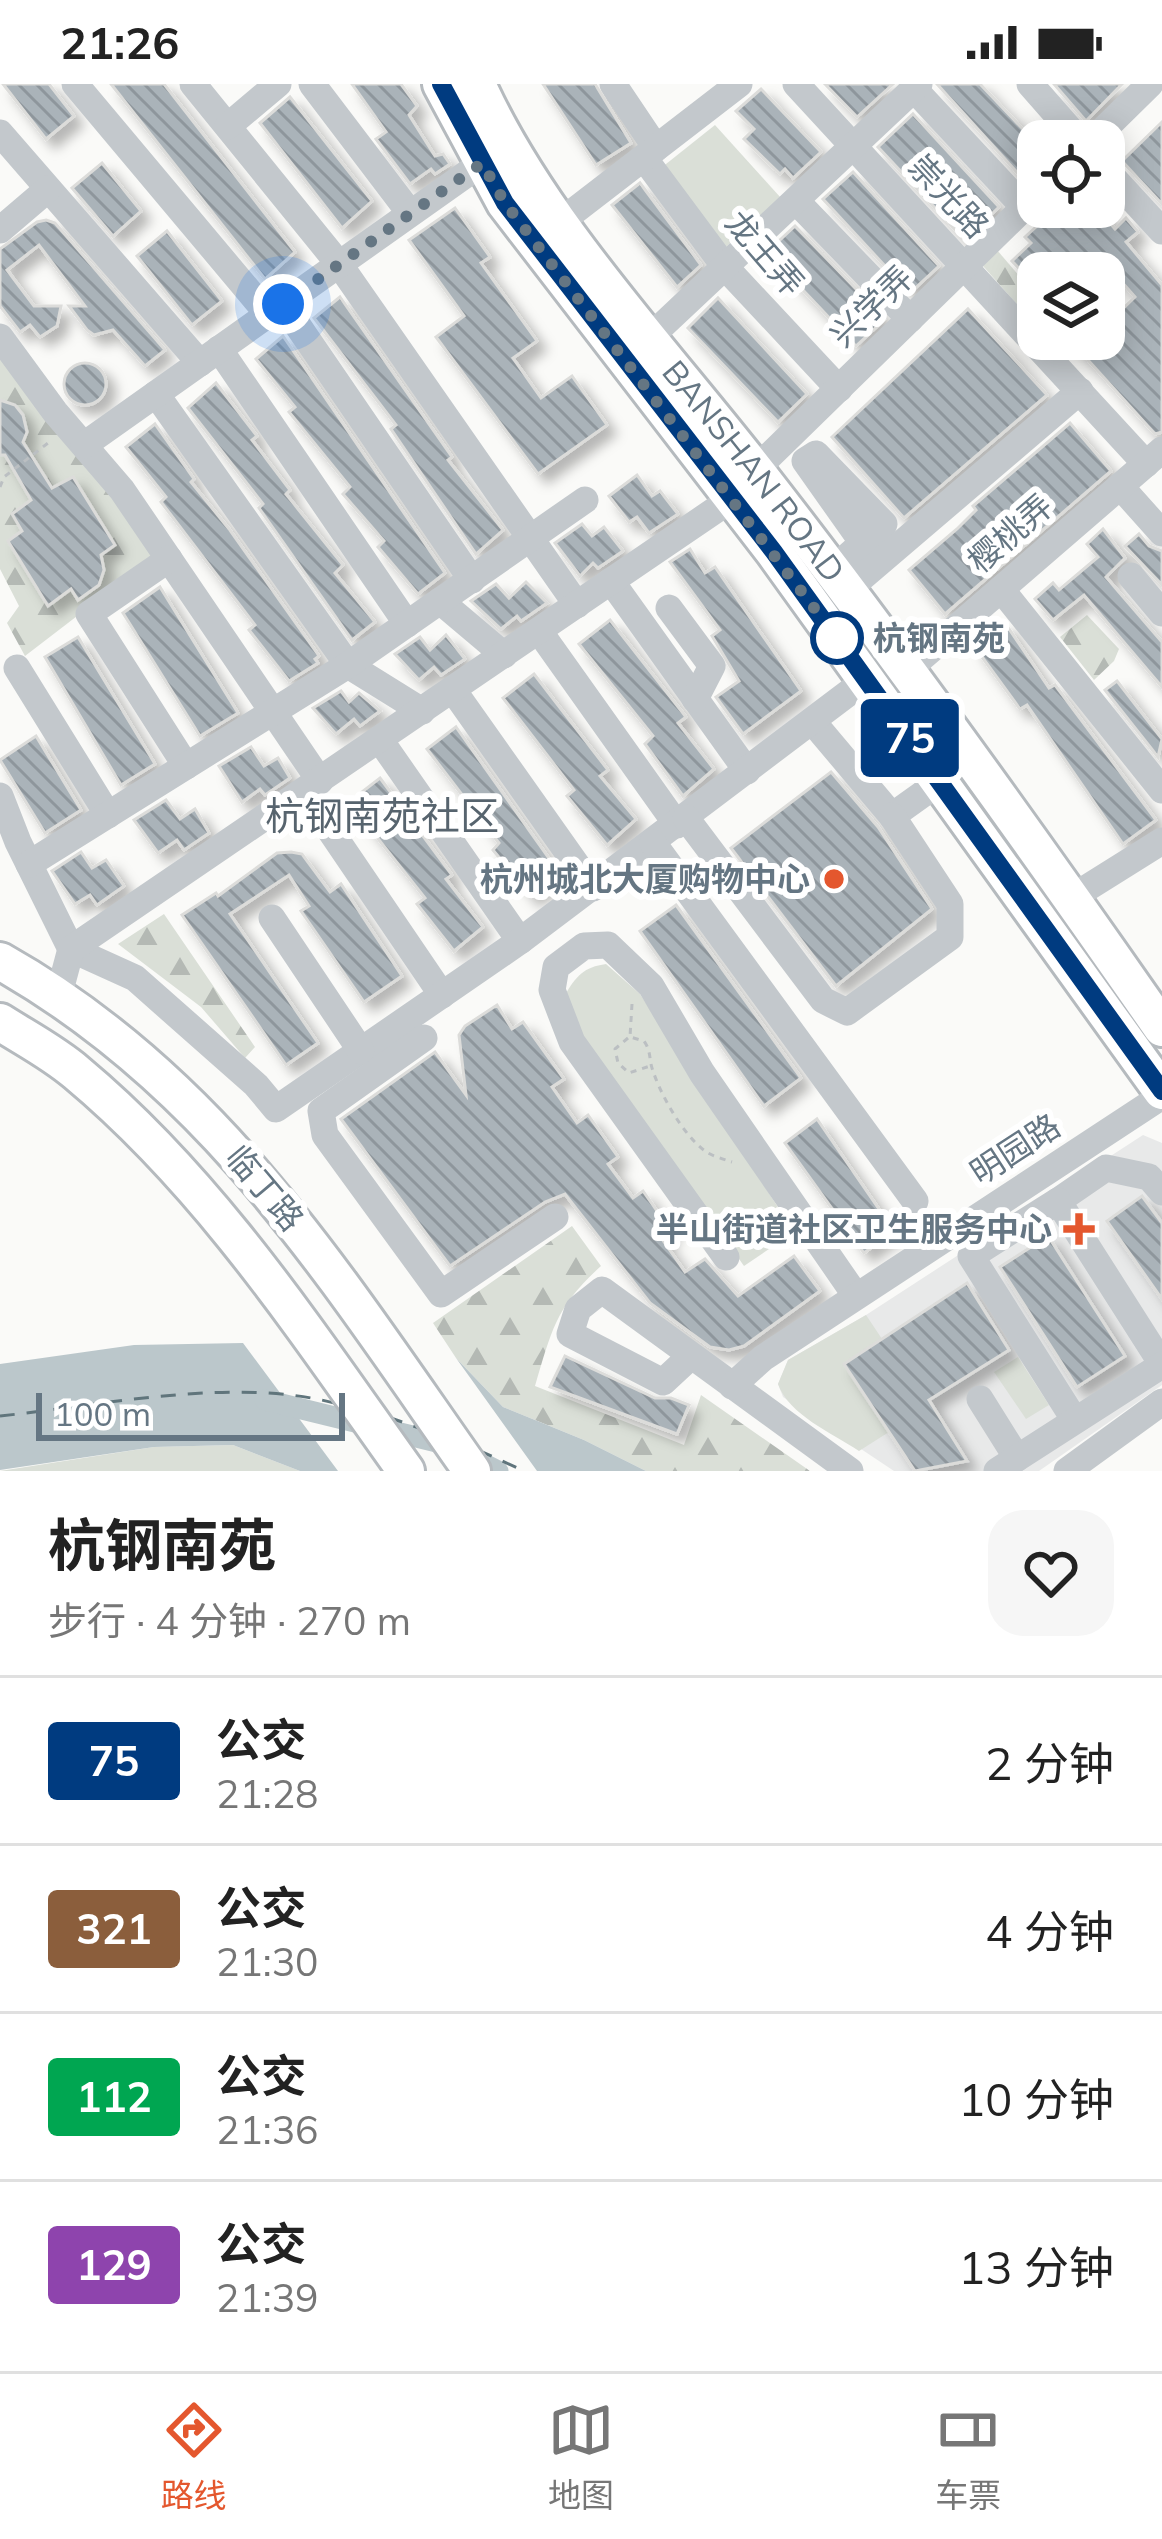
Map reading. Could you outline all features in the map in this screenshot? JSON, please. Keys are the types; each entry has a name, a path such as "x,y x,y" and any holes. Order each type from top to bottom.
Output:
{"main road":[{"name":"BANSHAN ROAD","path":"441,84 505,203 744,484 839,581 1162,1028"},
{"name":"BANSHAN ROAD","path":"477,84 560,222 650,337 867,679 1162,1093"},
{"name":"临丁路","path":"0,962 58,994 136,1055 212,1124 301,1227 472,1471"},
{"name":"临丁路","path":"14,1031 74,1070 163,1151 225,1223 406,1471"}],"street":[{"path":"75,84 275,309 472,580"},
{"path":"194,84 339,264 578,604"},
{"path":"228,126 278,84"},
{"path":"311,84 410,213"},
{"name":"龙王弄","path":"613,84 650,153 725,267 838,389"},
{"name":"崇光路","path":"796,84 1080,391 1154,457"},
{"path":"1030,84 1062,120"},
{"path":"650,337 916,87 1017,186"},
{"path":"560,222 650,153 719,90"},
{"path":"1108,120 1132,90"},
{"path":"0,133 210,356 407,624"},
{"path":"76,436 156,394 482,163"},
{"path":"0,230 48,189"},
{"path":"1125,191 1162,231"},
{"path":"796,200 910,319"},
{"name":"兴学弄","path":"71,949 578,604 744,484 1017,214"},
{"path":"0,337 122,490 273,712 312,787 442,995"},
{"path":"839,581 1080,391"},
{"path":"156,394 348,665 422,711"},
{"name":"樱桃弄","path":"905,672 1154,457"},
{"path":"1120,486 1162,533"},
{"path":"29,864 348,665 585,500"},
{"path":"839,581 863,543"},
{"path":"169,560 89,614 186,766"},
{"path":"1130,576 1162,613"},
{"path":"611,581 747,771"},
{"path":"1000,589 1162,790"},
{"path":"440,601 504,655"},
{"path":"669,608 712,666 695,699"},
{"path":"538,631 681,822 824,1000 847,1012 950,937 950,904 892,816 812,721"},
{"path":"17,668 108,815"},
{"path":"313,1100 361,1051 520,941 867,679"},
{"path":"453,690 592,888"},
{"path":"380,740 520,941"},
{"path":"892,816 941,781"},
{"path":"0,796 71,949 135,978 256,1085 276,1109 313,1100 424,1038"},
{"path":"1071,898 1162,841"},
{"path":"653,843 915,1201"},
{"path":"272,918 361,1051"},
{"path":"726,1257 572,1042 552,990 556,967 584,946 608,945 651,986 760,1159 856,1296"},
{"path":"58,994 71,949"},
{"name":"明园路","path":"732,1386 763,1358 1162,1093"},
{"path":"313,1100 325,1135 441,1294 555,1217"},
{"path":"970,1256 1106,1168 1149,1177 1162,1192"},
{"path":"980,1399 1007,1464 1162,1364 1152,1325 1058,1201"},
{"path":"952,1234 1075,1420"},
{"path":"691,1355 663,1382 570,1334 578,1309 602,1289 850,1471"},
{"path":"1067,1471 1160,1409"}],"path":[{"path":"0,487 4,477 76,436"},
{"path":"651,986 629,1007 630,1036 616,1049 618,1063 629,1073 651,1065"},
{"path":"630,1036 644,1041 651,1051 651,1065 691,1136 706,1152 736,1164 760,1159"}],"shaded area":[{"name":"半山街道社区卫生服务中心","path":"1143,1135 1162,1143 1162,1385 1039,1471 894,1471 783,1397 778,1384 788,1360 866,1315"},
{"path":"243,1343 338,1471 300,1471 233,1445 154,1447 0,1470 0,1364 134,1345"},
{"path":"456,1358 503,1407 646,1471 537,1471"}],"green space":[{"path":"715,125 781,198 726,247 661,168"},
{"path":"997,250 1017,273 1017,304 983,266"},
{"path":"0,355 113,494 154,557 25,656 7,623 19,606 0,569"},
{"path":"1087,615 1119,649 1114,661 1094,680 1060,637"},
{"path":"164,914 255,1047 245,1058 201,1007 118,944"},
{"path":"606,964 640,994 794,1232 744,1266 584,1039 565,995 581,974"},
{"path":"572,1226 601,1266 574,1294 558,1320 535,1386 684,1445 701,1395 810,1471 646,1471 503,1407 456,1358 433,1323"},
{"path":"866,1315 882,1339 844,1364 889,1432 859,1451 801,1414 778,1384 788,1360"},
{"path":"1018,1357 1049,1405 1026,1419 994,1372"},
{"path":"233,1445 300,1471 0,1471 154,1447"}],"building":[{"path":"3,84 49,84 74,116 46,139"},
{"path":"111,84 164,84 295,252 265,279"},
{"path":"352,84 401,84 417,106 409,115 435,156 443,154 450,164 435,174 431,169 410,184 376,139 386,132"},
{"path":"543,84 595,84 631,143 596,165"},
{"path":"825,84 893,84 857,117"},
{"path":"937,84 980,84 1017,123 1017,172"},
{"path":"1054,84 1122,84 1087,120"},
{"path":"761,89 821,152 793,178 785,169 780,174 744,139 754,129 736,111"},
{"path":"290,97 372,201 342,228 260,123"},
{"path":"913,114 999,207 965,240 878,147"},
{"path":"1162,122 1162,204 1125,164 1125,158"},
{"path":"102,163 141,211 113,236 72,188"},
{"path":"853,172 939,266 910,293 823,199"},
{"path":"640,183 701,265 677,287 612,205"},
{"path":"455,208 490,257 481,263 537,341 513,358 541,398 572,376 607,425 538,474 436,337 464,316 409,240"},
{"path":"1126,218 1138,232 1126,242 1162,285 1162,432 1155,434 1088,360 1125,360 1125,307 1135,297 1125,286 1125,252 1022,252 1031,243 1025,237 1035,228 1125,228"},
{"path":"46,220 55,223 165,350 145,366 113,330 94,335 87,330 69,306 85,306 39,245 7,270 34,306 61,306 57,326 40,337 30,325 20,332 0,306 0,249"},
{"path":"795,226 885,319 856,346 767,252"},
{"path":"167,231 222,301 192,325 137,256"},
{"path":"340,297 452,457 448,460 503,530 476,554 391,429 396,425 314,318"},
{"path":"718,298 807,394 778,422 688,328"},
{"path":"968,309 1047,395 904,518 832,437"},
{"path":"283,336 445,573 418,594 378,547 384,541 343,494 350,487 289,412 295,407 256,359"},
{"path":"85,363 100,369 106,384 100,399 85,405 70,399 64,384 70,369"},
{"path":"216,383 257,436 252,440 290,490 286,494 343,565 335,573 375,622 352,640 259,508 263,504 188,408"},
{"path":"0,400 15,405 23,415 27,432 23,442 52,488 73,477 115,545 101,555 104,570 99,585 78,600 71,589 48,606 8,541 22,531 12,514 31,500 5,455 0,455"},
{"path":"1070,423 1111,471 945,614 909,570 976,510 973,506"},
{"path":"155,424 194,479 191,482 319,656 318,663 289,681 249,630 255,625 161,502 166,497 126,447"},
{"path":"637,475 652,496 660,491 678,514 649,533 637,517 629,522 609,496"},
{"path":"582,524 592,536 604,527 623,551 598,568 593,563 580,576 555,543"},
{"path":"1103,529 1125,558 1106,577 1162,642 1162,687 1084,595 1053,620 1035,599 1053,583 1059,590 1098,557 1087,544"},
{"path":"1139,534 1149,546 1162,551 1162,585 1125,546"},
{"path":"690,549 705,573 715,567 801,691 743,734 716,697 739,681 712,636 720,630 670,562"},
{"path":"526,582 547,603 501,629 471,601 496,584 509,598"},
{"path":"160,587 238,713 200,736 123,613"},
{"path":"610,620 686,717 678,723 714,769 683,796 645,744 653,736 579,644"},
{"path":"1005,623 1049,688 1055,685 1156,820 1123,844 1027,705 1020,709 974,646"},
{"path":"446,635 465,659 441,675 434,667 419,680 395,654 420,637 430,650"},
{"path":"78,637 155,764 121,785 45,657"},
{"path":"534,674 608,770 600,776 636,819 607,845 567,796 574,790 503,698"},
{"path":"1117,681 1162,739 1158,757 1105,690"},
{"path":"341,691 349,702 359,693 380,711 360,726 354,719 336,734 313,708"},
{"path":"456,727 560,874 531,897 493,850 499,843 427,749"},
{"path":"36,736 81,810 45,833 0,760"},
{"path":"251,747 264,766 278,758 290,778 265,795 260,789 242,802 219,766"},
{"name":"杭州城北大厦购物中心","path":"831,772 878,827 932,909 836,986 731,848"},
{"path":"380,778 452,875 446,879 483,927 454,951 417,904 425,898 349,802"},
{"path":"166,800 180,819 195,809 209,833 184,850 177,840 158,853 134,820"},
{"path":"81,852 92,868 106,860 124,886 97,905 90,895 75,904 52,871"},
{"path":"277,853 302,854 330,892 341,884 402,976 364,1002 301,911 309,906 289,875 230,914 318,1043 286,1065 182,915 218,896"},
{"path":"676,905 801,1078 764,1106 640,931"},
{"path":"497,1005 512,1029 523,1022 564,1079 552,1087 577,1123 588,1115 618,1157 608,1164 633,1198 643,1191 671,1231 662,1239 685,1272 705,1259 738,1296 794,1256 820,1291 744,1346 710,1347 650,1303 565,1194 545,1202 450,1266 341,1119 435,1052 466,1095 459,1035"},
{"path":"817,1119 894,1231 864,1253 785,1143"},
{"path":"1142,1196 1162,1223 1162,1299 1107,1221"},
{"path":"1048,1236 1125,1356 1077,1387 1000,1267"},
{"path":"967,1283 1009,1350 929,1400 967,1461 915,1471 844,1364"},
{"path":"565,1356 655,1398 689,1405 677,1434 550,1387"}],"waterway":[{"path":"265,1400 445,1444 498,1471"}],"ferry route":[{"path":"0,1416 214,1393 298,1396 338,1404"},
{"path":"388,1417 419,1428"},
{"path":"478,1450 524,1471"}],"bus line":[{"name":"75","path":"441,84 505,203 774,552 1162,1091"}],"place":[{"name":"杭钢南苑","path":"837,638"},
{"name":"杭州城北大厦购物中心","path":"834,879"},
{"name":"半山街道社区卫生服务中心","path":"1079,1229"}],"district":[{"name":"杭钢南苑社区","path":"382,816"}],"route":[{"path":"283,304 482,163 505,203 837,638"}]}
